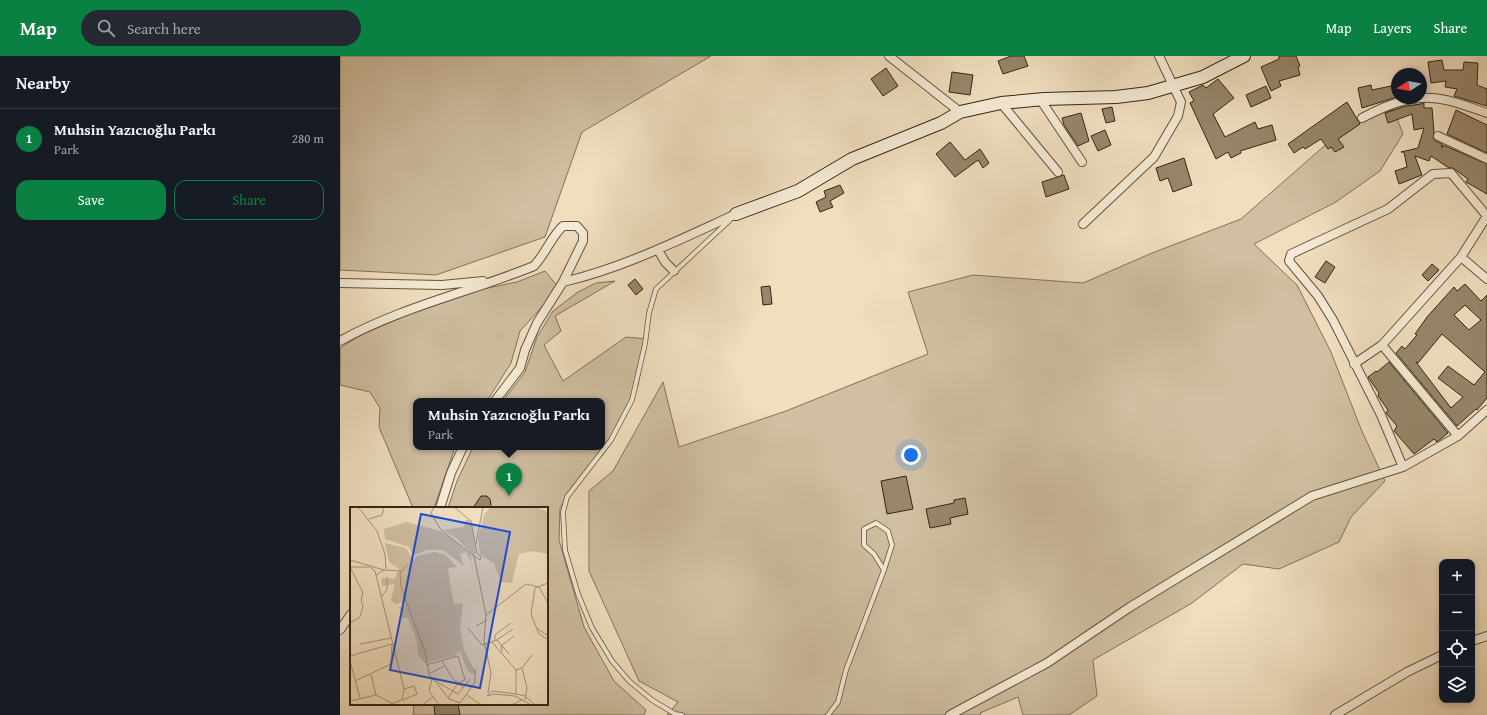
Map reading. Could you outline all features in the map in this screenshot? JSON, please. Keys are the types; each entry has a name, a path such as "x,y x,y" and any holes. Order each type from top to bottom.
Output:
{"street":[{"path":"889,56 960,112"},
{"path":"1083,224 1154,157 1178,116 1181,102 1172,86 1160,56"},
{"path":"562,282 596,274 658,250 736,214 798,191 852,159 941,123 960,112 1001,103 1040,99 1116,97 1148,93 1203,77 1244,56"},
{"path":"1427,97 1455,102 1487,113"},
{"path":"1040,99 1082,162"},
{"path":"1001,103 1058,172"},
{"path":"1362,118 1395,104"},
{"path":"1438,136 1487,159"},
{"path":"1354,364 1382,345 1461,257 1487,216 1451,173 1433,174 1388,208 1291,254 1289,261 1318,296 1333,320 1354,364 1381,415 1403,467"},
{"path":"340,341 360,330 414,309 534,266 543,256 557,231 563,226 577,226 583,233 583,241 562,282 537,323 525,350 520,368 497,398"},
{"path":"658,250 665,262 674,271"},
{"path":"1461,257 1487,279"},
{"path":"340,283 442,285 496,280"},
{"path":"1382,345 1458,436"},
{"path":"950,715 1047,663 1130,607 1312,496 1403,467 1458,436 1487,410"},
{"path":"440,507 451,473 462,450"},
{"path":"340,630 350,615"},
{"path":"1475,640 1487,636"},
{"path":"1335,715 1407,672 1439,656"}],"lane":[{"path":"605,448 611,440 632,400 645,344 649,313 656,289 736,214"},
{"path":"603,450 566,497 563,512 565,550 578,594 592,628 612,661 629,681 652,700 676,714 682,715"},
{"path":"828,715 838,702 846,670 884,570 892,545 888,530 876,523 864,529 864,545 874,554 884,570"}],"shaded area":[{"path":"340,56 711,56 582,132 545,237 436,275 340,270"},
{"path":"1391,103 1403,134 1380,171 1336,202 1254,244 1297,285 1331,352 1361,429 1385,481 1351,517 1339,542 1279,569 1243,564 1192,603 1093,660 1097,696 1069,715 1023,715 1018,697 980,713 981,715 667,715 678,702 639,681 589,571 589,491 613,471 663,382 679,447 786,411 928,354 908,292 973,275 1083,283 1152,253 1241,219 1323,147"},
{"path":"545,271 559,288 520,331 511,363 489,398 413,398 413,450 454,450 434,507 413,507 379,427 380,408 370,392 340,385 340,348 361,335 407,315 483,289 517,282"},
{"path":"615,281 555,316 561,331 544,345 563,381 626,337 647,339 638,385 603,455 573,485 560,508 559,540 584,627 614,681 646,710 644,715 413,715 414,705 548,705 548,507 448,507 457,481 472,450 605,450 605,398 505,398 525,372 537,337 553,311 578,292 596,283"}],"building":[{"path":"1011,56 1024,56 1028,66 1003,74 998,61"},
{"path":"1279,56 1296,56 1300,66 1298,67 1300,75 1279,81 1281,86 1271,91 1261,67 1279,59"},
{"path":"1442,60 1444,70 1463,70 1464,62 1478,63 1477,85 1487,89 1487,106 1454,96 1457,89 1445,87 1446,81 1431,83 1428,62"},
{"path":"886,68 898,86 883,96 871,79"},
{"path":"952,72 973,75 970,95 949,92"},
{"path":"1218,79 1234,98 1213,114 1225,137 1255,122 1258,129 1272,125 1276,140 1240,151 1241,153 1231,158 1228,152 1216,159 1190,103 1194,101 1189,92 1203,85 1206,88"},
{"path":"1371,85 1372,90 1391,86 1391,99 1362,108 1358,88"},
{"path":"1266,86 1271,98 1251,107 1246,95"},
{"path":"1347,102 1360,124 1338,139 1344,147 1335,152 1331,147 1328,149 1321,139 1305,149 1303,147 1294,153 1288,144"},
{"path":"1424,104 1424,108 1432,108 1433,137 1435,141 1442,144 1442,148 1443,145 1487,164 1487,194 1466,182 1468,179 1453,168 1449,168 1431,156 1429,161 1415,156 1422,175 1399,184 1395,171 1407,167 1404,152 1401,152 1418,148 1424,128 1414,130 1412,114 1388,123 1385,113 1406,106"},
{"path":"1112,107 1115,121 1106,123 1102,109"},
{"path":"1456,110 1487,125 1487,153 1447,134"},
{"path":"1081,113 1089,141 1078,146 1064,125 1062,118"},
{"path":"1105,130 1111,145 1098,151 1091,136"},
{"path":"950,142 965,160 980,149 989,163 983,168 978,160 955,177 936,154"},
{"path":"1184,158 1192,185 1173,192 1168,178 1160,181 1156,168"},
{"path":"1064,175 1069,189 1046,197 1042,182"},
{"path":"840,185 844,193 830,201 833,207 820,212 816,202 826,197 824,191"},
{"path":"1326,261 1335,267 1325,283 1315,277"},
{"path":"1432,264 1439,270 1428,281 1422,275"},
{"path":"635,279 643,289 636,295 628,285"},
{"path":"1465,284 1481,301 1487,295 1487,398 1477,410 1476,409 1457,426 1396,353 1402,346 1405,349 1417,335 1415,334 1427,317 1454,287 1457,291","holes":["1465,305 1481,320 1469,330 1454,315","1442,334 1485,372 1474,385 1448,366 1438,378 1463,397 1451,408 1416,362 1418,363"]},
{"path":"770,286 772,304 763,305 761,287"},
{"path":"1389,362 1448,433 1437,442 1434,439 1414,454 1394,431 1397,426 1386,413 1388,410 1378,396 1379,393 1368,377"},
{"path":"906,476 913,509 887,514 881,481"},
{"path":"481,496 487,496 490,499 490,507 474,507"},
{"path":"965,498 968,514 950,518 951,524 930,528 926,509 954,503 954,500"},
{"path":"458,705 460,715 435,715 434,706"}],"place":[{"name":"Muhsin Yazıcıoğlu Parkı","path":"509,496"}]}
